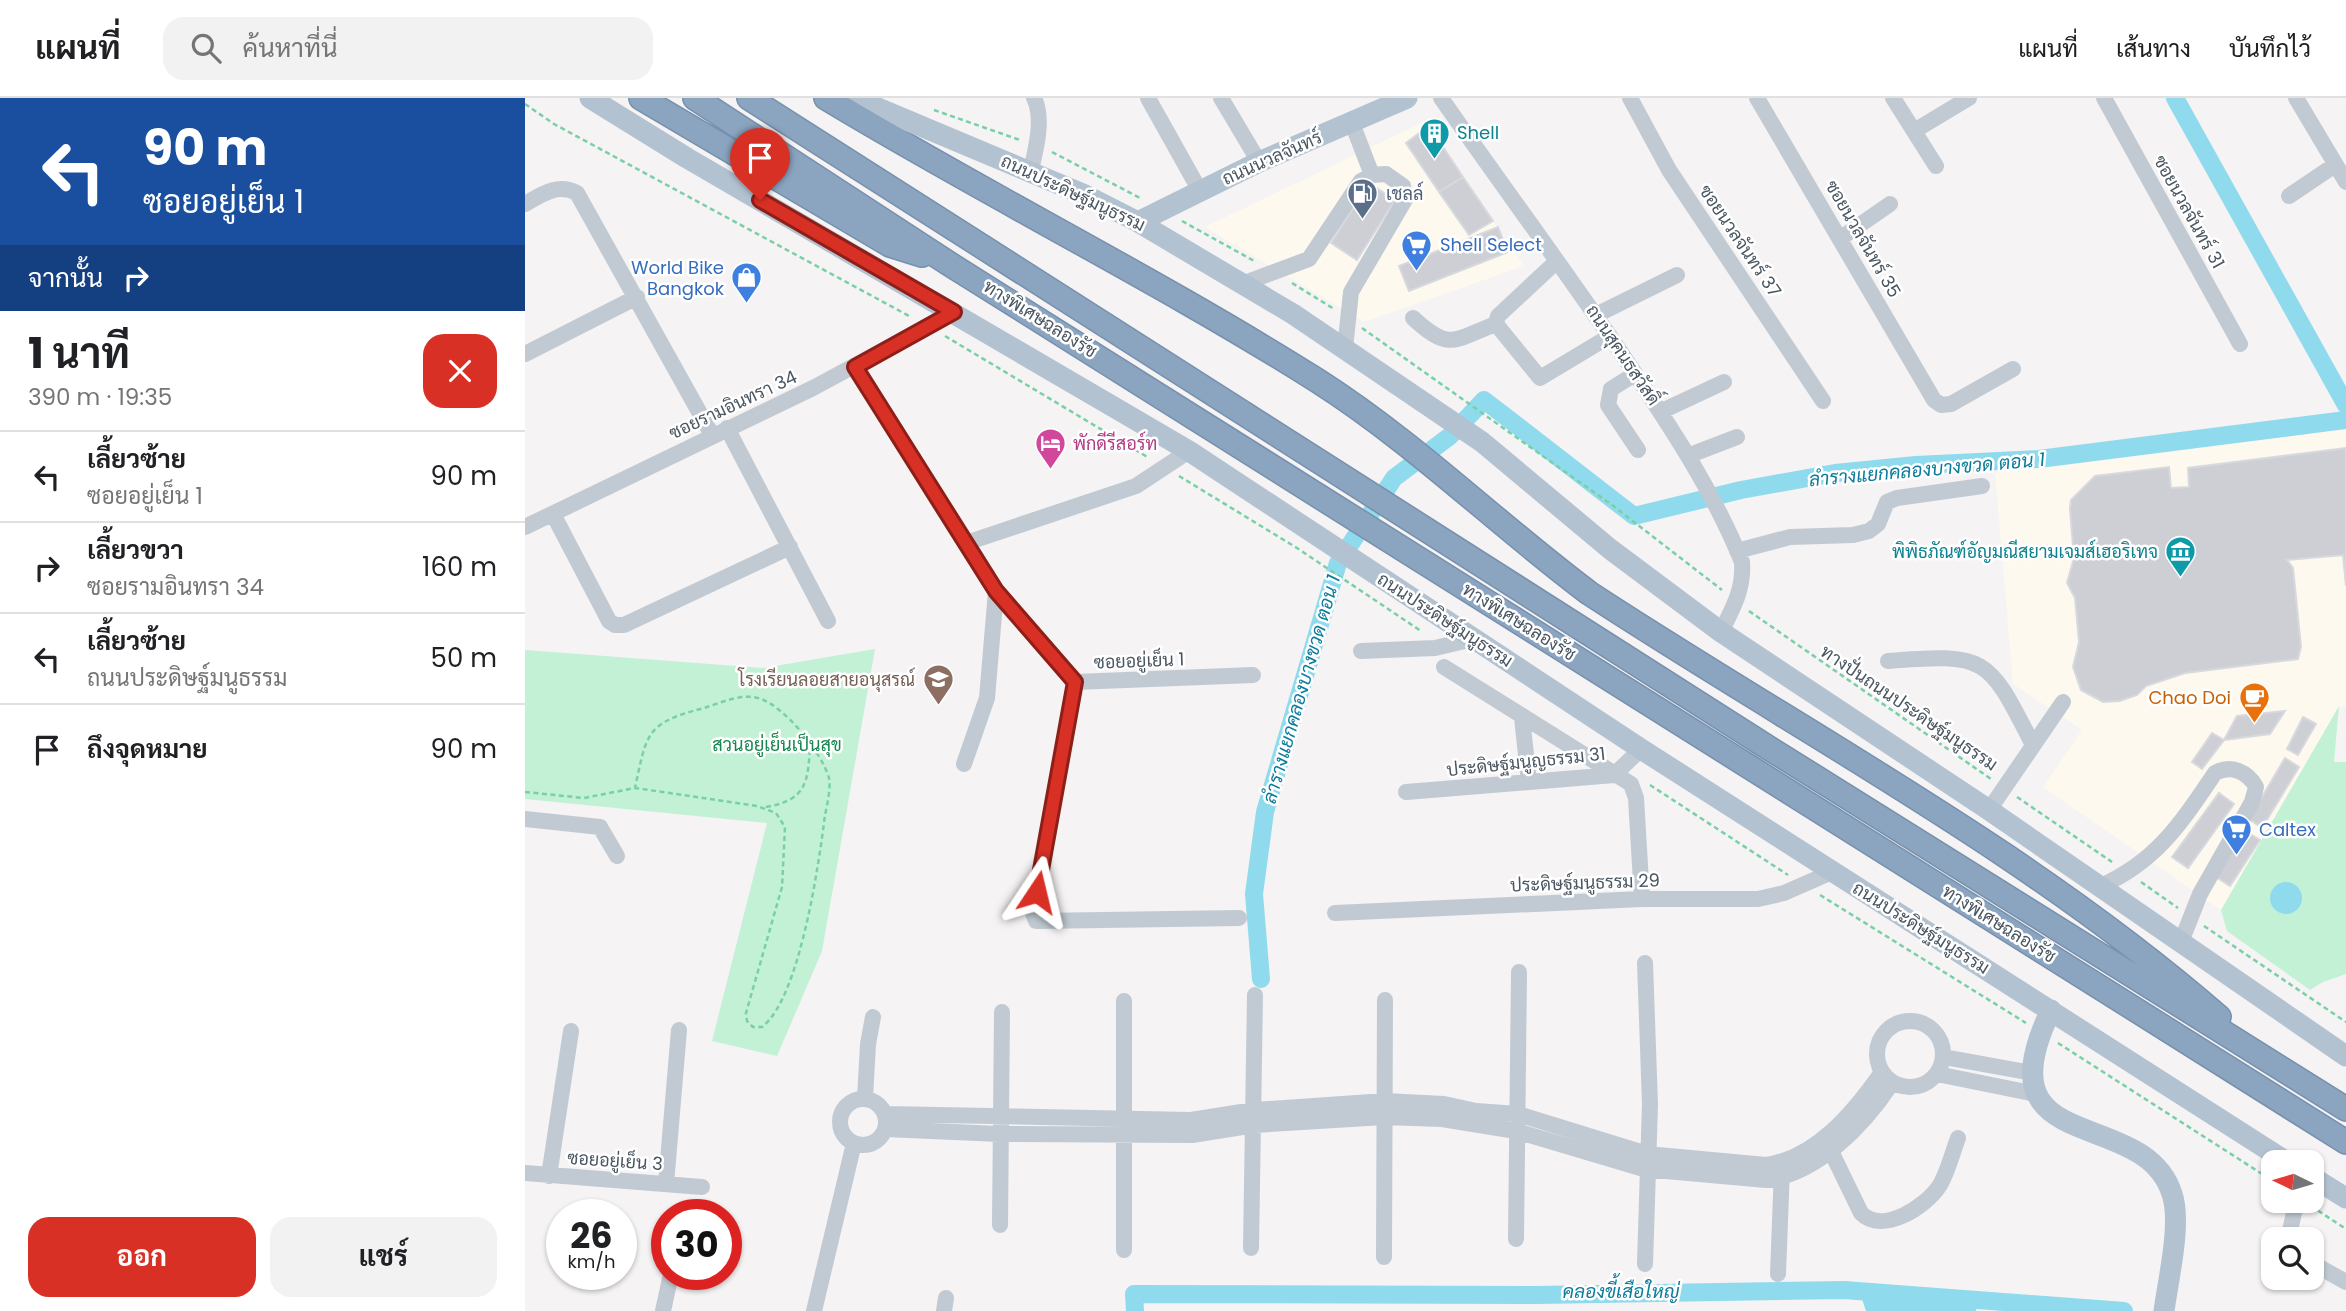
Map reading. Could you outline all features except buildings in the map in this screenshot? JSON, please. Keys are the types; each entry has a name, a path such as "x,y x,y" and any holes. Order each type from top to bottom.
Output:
{"highway":[{"path":"641,98 890,245 948,262"},
{"name":"ทางพิเศษฉลองรัช","path":"695,98 948,262 2346,1142"},
{"name":"ทางพิเศษฉลองรัช","path":"749,98 1753,738 2346,1110"},
{"path":"826,98 911,149 1181,299 1319,382 1421,456 1530,549 1589,593 2035,874 2150,957 2274,1065"}],"main road":[{"name":"ถนนประดิษฐ์มนูธรรม","path":"590,98 687,158 1189,451 1328,556 1350,559 1832,872 2268,1150"},
{"name":"ถนนประดิษฐ์มนูธรรม","path":"854,98 1031,170 1138,222 1345,349 1458,425 1610,549 1721,632 1989,810 2346,1056"},
{"name":"ถนนนวลจันทร์","path":"1138,222 1259,162 1352,123 1370,106 1407,98"},
{"path":"2051,1010 2037,1042 2032,1073 2036,1094 2042,1105 2062,1119 2141,1155 2166,1179 2175,1206 2164,1310"},
{"path":"2324,1184 2346,1198"}],"street":[{"path":"1031,170 1037,146 1038,112 1034,98"},
{"path":"1148,98 1200,191"},
{"path":"1221,98 1259,162"},
{"name":"ถนนสุคนธสวัสดิ์","path":"1441,98 1597,315 1690,455 1713,498 1742,562 1742,586 1721,632"},
{"name":"ซอยนวลจันทร์ 37","path":"1630,98 1669,170 1823,401"},
{"name":"ซอยนวลจันทร์ 35","path":"1757,98 1934,400 1941,405 1951,404 2013,369"},
{"path":"1893,98 1936,166"},
{"path":"1914,131 1969,98"},
{"name":"ซอยนวลจันทร์ 31","path":"2104,98 2240,344"},
{"path":"2296,98 2346,182"},
{"path":"1352,123 1372,175"},
{"path":"2289,196 2335,164"},
{"path":"1242,284 1309,259 1361,181 1372,175 1386,173 1403,186 1406,198 1351,292 1345,349"},
{"path":"525,204 553,189 570,190 577,194 790,547 828,621"},
{"path":"1841,238 1890,204"},
{"path":"1496,324 1498,316 1557,261"},
{"path":"1597,315 1677,275"},
{"path":"525,354 637,297"},
{"name":"ซอยรามอินทรา 34","path":"525,527 855,367 954,312"},
{"path":"1413,318 1432,336 1443,341 1454,341 1496,324"},
{"path":"1496,324 1540,378 1610,336"},
{"name":"ซอยอยู่เย็น 1","path":"855,367 996,591 1075,682 1253,675"},
{"path":"1635,373 1611,389 1608,405 1638,450"},
{"path":"1662,411 1724,382"},
{"path":"1690,455 1737,437"},
{"path":"966,543 1136,486 1189,451"},
{"path":"1737,551 1790,537 1828,533 1853,535 1869,531 1878,524 1887,502 1897,498 1982,486"},
{"path":"553,514 609,621 615,625 624,625 790,547"},
{"path":"964,764 987,698 996,591"},
{"path":"1361,651 1435,648 1473,639"},
{"path":"1888,661 1950,657 1974,662 1996,677 2033,745"},
{"path":"1444,667 1631,784 1636,791 1642,900"},
{"path":"1075,682 1033,913 1036,921 1239,918"},
{"path":"1989,810 2063,702"},
{"path":"1523,718 1529,782"},
{"name":"ประดิษฐ์มนูญธรรม 31","path":"1406,792 1614,775 1641,749"},
{"path":"2101,886 2129,873 2175,832 2215,773 2223,769 2239,770 2252,779 2256,788 2252,802 2190,916 2181,942"},
{"path":"525,819 600,827 617,856"},
{"name":"ประดิษฐ์มนูธรรม 29","path":"1335,913 1642,900 1758,900 1784,893 1832,872"},
{"path":"1645,963 1650,1104 1645,1264"},
{"path":"1516,1239 1519,972"},
{"path":"1251,1248 1255,995"},
{"path":"1124,1000 1125,1250"},
{"path":"1384,1257 1385,1000"},
{"path":"1000,1225 1002,1012"},
{"path":"865,1098 867,1044 873,1017"},
{"path":"1918,1021 1932,1028 1941,1041 1944,1057 1937,1074 1924,1085 1906,1088 1887,1078 1877,1058 1879,1042 1888,1029 1902,1022 1918,1021"},
{"path":"666,1184 679,1030"},
{"path":"549,1176 571,1031"},
{"path":"1944,1057 2032,1073"},
{"path":"1937,1074 2036,1094"},
{"path":"1385,1109 1516,1131 1647,1161 1750,1164 1782,1170 1827,1144 1857,1107 1887,1078"},
{"path":"865,1098 877,1103 885,1121 872,1143 854,1143 845,1137 840,1127 840,1116 855,1100 865,1098"},
{"path":"885,1121 1000,1135 1444,1104 1476,1111 1518,1114 1647,1161"},
{"path":"885,1121 1000,1115 1123,1127"},
{"path":"1827,1144 1861,1213 1869,1221 1881,1223 1907,1212 1938,1188 1958,1138"},
{"path":"814,1311 854,1143"},
{"path":"1778,1274 1782,1170"},
{"name":"ซอยอยู่เย็น 3","path":"525,1173 702,1187"},
{"path":"2324,1270 2346,1282"},
{"path":"663,1311 668,1290"}],"path":[{"name":"ทางปั่นถนนประดิษฐ์มนูธรรม","path":"1468,403 1612,505 1736,601 2346,1022"},
{"path":"1328,556 1343,579"},
{"path":"525,792 584,798 635,788 763,808 776,813 785,827 782,887 747,1013 747,1021 753,1027 762,1027 781,1004 803,939 821,848 829,780 810,743 777,709 760,698 743,697 670,717 652,730 644,748 635,788"},
{"path":"763,808 787,803 802,790 808,772 810,743"},
{"path":"2322,1213 2346,1229"}],"shaded area":[{"path":"1425,121 1524,266 1364,322 1205,227"},
{"path":"2346,425 2346,706 2339,707 2221,910 2043,787 2082,730 2013,684 1995,473"}],"green space":[{"name":"สวนอยู่เย็นเป็นสุข","path":"875,649 822,951 777,1056 712,1041 767,823 525,799 525,650 763,668"},
{"path":"2339,706 2334,762 2346,762 2346,974 2310,990 2227,931 2221,910"}],"water":[{"path":"2286,882 2297,887 2302,898 2297,909 2286,914 2275,909 2270,898 2275,887"},
{"path":"1862,1299 1977,1302 1976,1311 1866,1311"}],"waterway":[{"name":"ลำรางแยกคลองบางขวด ตอน 1","path":"2175,98 2346,405"},
{"name":"ลำรางแยกคลองบางขวด ตอน 1","path":"1261,979 1254,894 1265,812 1338,563 1394,478 1450,436 1484,400 1634,516 1741,490 1835,473 1916,465 2039,459 2346,420"},
{"name":"คลองขี้เสือใหญ่","path":"1135,1311 1134,1294 1537,1295 1844,1290 2124,1311"}],"place":[{"name":"Shell","path":"1434,160"},
{"name":"เชลล์","path":"1363,221"},
{"name":"Shell Select","path":"1417,272"},
{"name":"World Bike Bangkok","path":"747,305"},
{"name":"พักดีรีสอร์ท","path":"1050,471"},
{"name":"พิพิธภัณฑ์อัญมณีสยามเจมส์เฮอริเทจ","path":"2181,579"},
{"name":"โรงเรียนลอยสายอนุสรณ์","path":"938,707"},
{"name":"Chao Doi","path":"2254,725"},
{"name":"Caltex","path":"2236,857"}],"route":[{"path":"760,200 954,312 855,367 996,591 1075,682 1037,892"}]}
